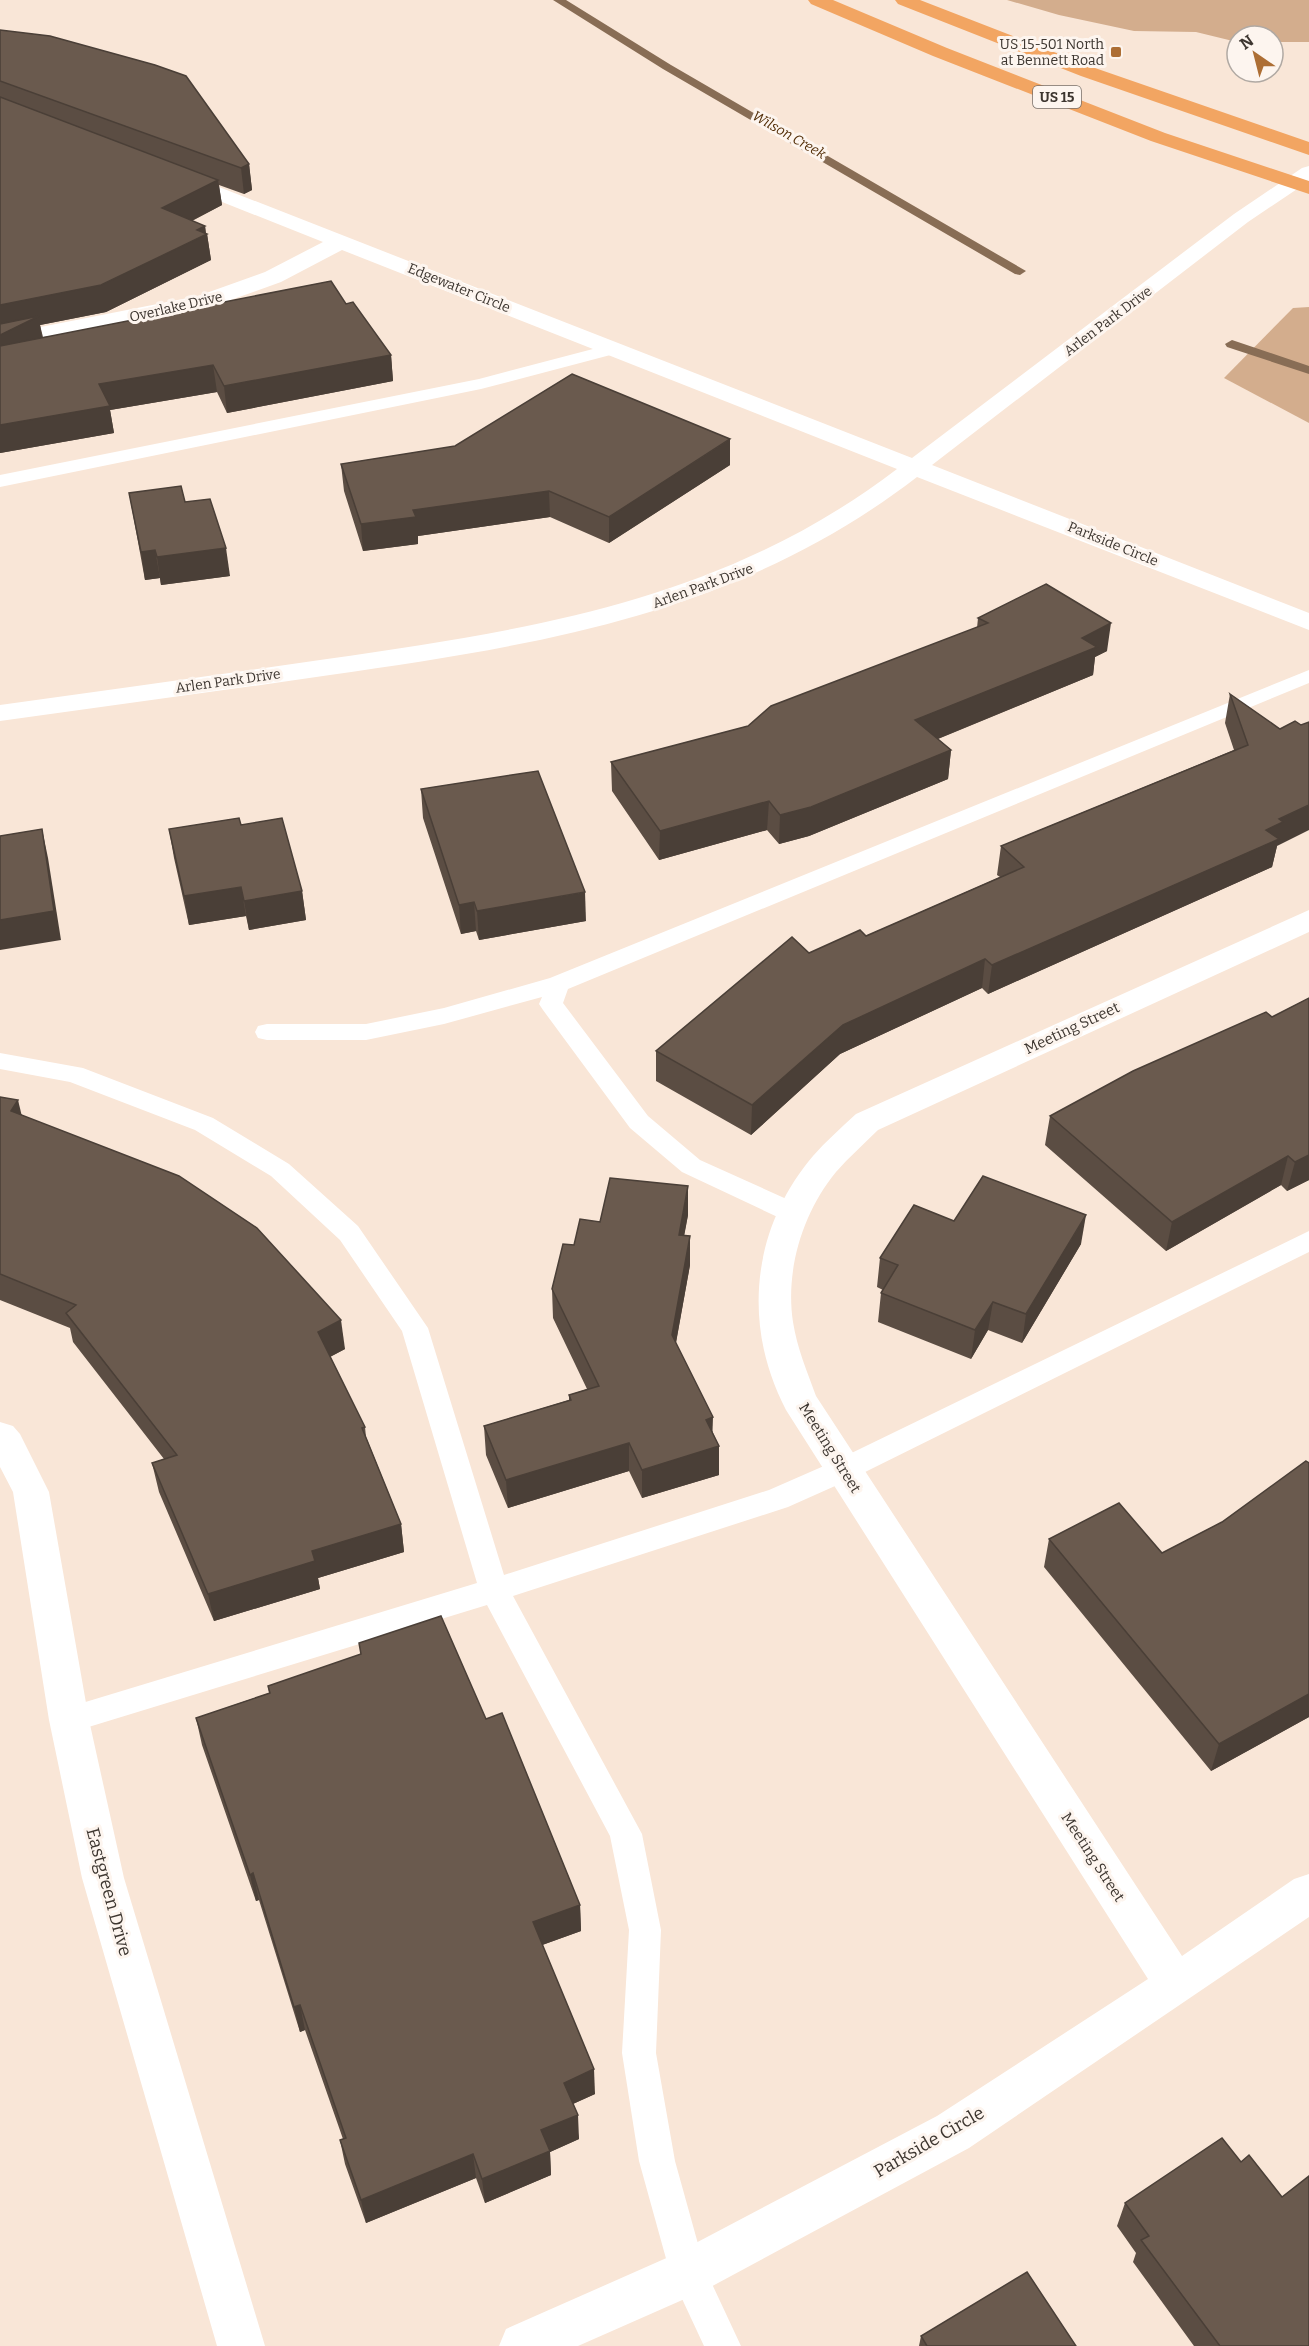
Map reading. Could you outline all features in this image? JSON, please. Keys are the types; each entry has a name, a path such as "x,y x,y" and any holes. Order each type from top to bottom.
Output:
{"highway":[{"name":"US 15","path":"817,0 940,52 1158,137 1303,181"},
{"name":"US 15","path":"904,0 984,34 1309,149"}],"street":[{"name":"Edgewater Circle","path":"164,173 917,466"},
{"name":"Arlen Park Drive","path":"0,713 463,648 563,629 657,604 726,579 796,547 833,526 917,466 1241,218 1303,181"},
{"name":"Overlake Drive","path":"0,342 203,302 273,277 342,241"},
{"name":"Parkside Circle","path":"917,466 1309,622"},
{"name":"Meeting Street","path":"1176,1985 799,1400 779,1342 774,1297 776,1258 794,1213 820,1170 867,1122 1309,920"},
{"name":"Eastgreen Drive","path":"0,1436 7,1444 31,1492 69,1720 103,1878 241,2346"},
{"name":"Parkside Circle","path":"523,2346 688,2272 953,2132 1176,1985 1309,1893"}],"lane":[{"path":"0,481 482,384 612,349"},
{"path":"267,1032 366,1032 444,1016 558,984 1309,676"},
{"path":"558,984 551,1004 639,1122 691,1166 794,1213"},
{"path":"0,1061 74,1074 204,1124 280,1170 349,1233 415,1328 494,1590 626,1834 645,1930 639,2053 657,2161 688,2272 723,2346"},
{"path":"69,1720 494,1590 778,1499 843,1470 1309,1241"}],"shaded area":[{"path":"1007,0 1309,0 1309,42 1285,42 1285,24 1225,24 1225,39 1196,32 1134,31 1059,15"},
{"path":"1309,307 1309,423 1224,378 1293,308"}],"building":[{"path":"0,30 50,36 155,65 186,76 249,164 241,168 0,81"},
{"path":"0,97 218,180 162,208 205,226 197,230 207,234 101,285 0,305"},
{"path":"331,281 346,304 353,302 391,355 224,386 213,365 99,384 110,406 0,425 0,346"},
{"path":"39,316 0,335 0,324"},
{"path":"572,374 730,439 609,517 549,491 413,510 416,517 361,524 341,464 455,446"},
{"path":"181,486 185,502 210,499 226,548 157,557 155,550 141,552 129,493"},
{"path":"1046,584 1111,623 1082,638 1097,647 915,720 951,750 811,807 780,815 769,801 660,831 611,762 748,726 771,706 988,623 978,618"},
{"path":"1230,694 1280,729 1295,721 1301,725 1309,722 1309,805 1279,819 1283,822 1266,830 1279,839 992,965 985,959 843,1025 752,1105 656,1051 792,937 809,953 860,930 866,936 1024,867 1001,846 1248,745"},
{"path":"538,771 585,892 477,911 474,902 459,905 421,789"},
{"path":"239,818 241,825 282,818 302,891 244,901 241,887 184,896 169,829"},
{"path":"42,829 54,911 0,920 0,836"},
{"path":"1309,998 1309,1155 1295,1162 1288,1156 1172,1222 1050,1116 1133,1071 1266,1012 1272,1017"},
{"path":"0,1097 18,1100 11,1111 179,1176 257,1228 341,1320 318,1332 365,1427 362,1428 401,1524 312,1551 315,1561 208,1594 152,1463 177,1455 66,1313 76,1305 0,1274"},
{"path":"983,1176 1086,1215 1026,1314 993,1302 975,1330 881,1293 898,1265 880,1258 914,1205 954,1221"},
{"path":"610,1178 688,1186 679,1235 690,1236 672,1335 713,1417 706,1420 719,1446 642,1470 629,1443 506,1480 484,1426 571,1400 569,1395 599,1386 552,1289 563,1244 574,1245 580,1219 600,1222"},
{"path":"1306,1461 1309,1463 1309,1694 1219,1744 1049,1539 1119,1503 1162,1553 1222,1522"},
{"path":"441,1616 486,1719 502,1713 580,1905 533,1922 594,2069 564,2083 578,2115 541,2130 550,2151 482,2179 473,2154 361,2200 340,2140 346,2138 300,2005 294,2007 253,1873 250,1875 196,1718 270,1693 268,1686 361,1654 359,1643"},
{"path":"1222,2138 1241,2162 1249,2155 1282,2197 1309,2176 1309,2346 1220,2346 1141,2240 1149,2236 1125,2203"},
{"path":"1027,2272 1076,2346 927,2346 921,2336"}],"waterway":[{"name":"Wilson Creek","path":"558,0 667,67 1020,271"},
{"name":"Wilson Creek","path":"1232,344 1309,370"}],"place":[{"name":"US 15-501 North at Bennett Road","path":"1116,52"}]}
